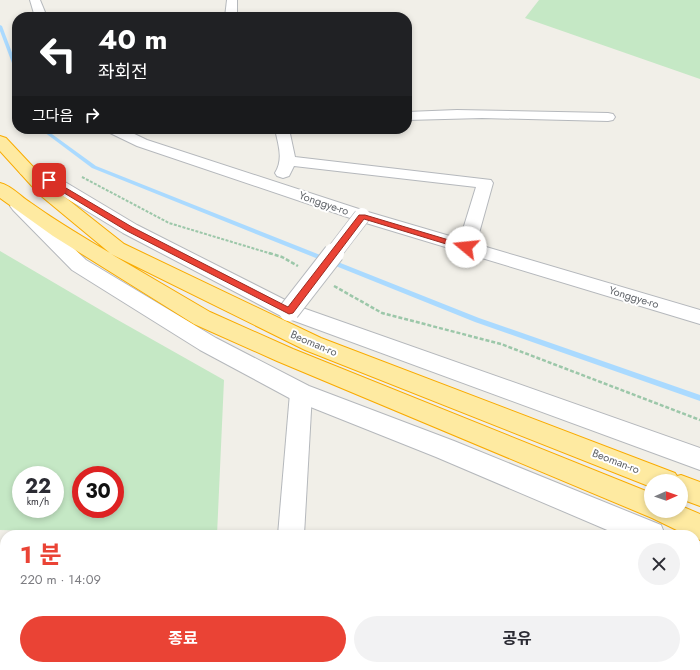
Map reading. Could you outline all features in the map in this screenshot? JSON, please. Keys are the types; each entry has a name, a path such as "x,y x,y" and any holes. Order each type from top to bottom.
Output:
{"highway":[{"name":"Beoman-ro","path":"0,141 46,191 117,249 124,253 313,344 648,474"},
{"name":"Beoman-ro","path":"6,194 60,232 202,318 285,355 644,503"},
{"path":"688,490 700,494"},
{"path":"679,518 700,527"}],"street":[{"path":"35,0 39,12"},
{"path":"231,12 232,0"},
{"path":"412,116 449,113 608,117"},
{"name":"Yonggye-ro","path":"123,134 142,143 362,216 700,317"},
{"path":"272,185 288,168 289,161 283,134"},
{"path":"289,161 485,183 466,247"},
{"path":"27,170 66,190 130,229 289,311 700,459"},
{"path":"6,194 79,265 208,344 301,393 445,449 639,530"},
{"path":"289,311 362,216"},
{"path":"291,530 301,393"}],"path":[{"path":"82,176 169,223 282,257 302,268"},
{"path":"328,283 382,313 501,344 700,420"}],"green space":[{"path":"539,0 700,0 700,79 525,18"},
{"path":"0,251 224,380 217,530 0,530"}],"waterway":[{"path":"0,26 12,58"},
{"path":"49,134 94,167 477,320 700,398"}],"route":[{"path":"49,180 130,229 289,311 362,216 466,247"}]}
